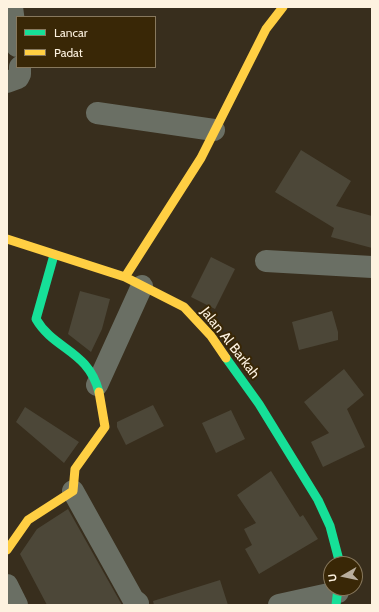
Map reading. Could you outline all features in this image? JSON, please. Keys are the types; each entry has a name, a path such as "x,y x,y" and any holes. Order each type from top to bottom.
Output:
{"street":[{"path":"12,7 16,38"},
{"path":"97,385 134,281 202,158 214,130 266,29 283,7"},
{"path":"7,82 18,78 20,68"},
{"path":"97,113 214,130"},
{"name":"Jalan Al Barkah","path":"7,239 134,281 184,307 215,342 259,404 318,500 330,526 338,556"},
{"path":"54,255 36,319 38,325 88,367 97,385 105,427 75,469 73,491 133,599 139,604"},
{"path":"266,261 372,267"},
{"path":"7,550 28,520 73,491"},
{"path":"7,585 17,605"},
{"path":"279,605 331,596"}],"building":[{"path":"301,150 351,181 336,206 372,216 372,248 331,237 334,228 275,192"},
{"path":"211,257 235,269 215,309 191,297"},
{"path":"80,291 110,299 102,329 91,352 68,334"},
{"path":"332,311 338,332 338,340 299,350 292,322"},
{"path":"344,369 364,395 347,409 365,447 323,467 311,442 329,433 304,402"},
{"path":"153,405 164,426 126,445 117,427 117,422"},
{"path":"25,407 79,442 64,463 16,422"},
{"path":"231,410 245,439 216,453 202,423"},
{"path":"271,471 300,517 303,515 318,539 259,574 245,549 252,545 244,529 256,523 237,495"},
{"path":"68,509 122,605 47,605 20,554 37,529"},
{"path":"220,580 228,605 154,605 153,601"}],"traffic: fast":[{"path":"54,255 36,319 52,338 87,367 94,378 99,392"},
{"path":"226,358 259,404 318,500 330,526 338,556"},
{"path":"336,605 337,596"}],"traffic: slow":[{"path":"125,277 201,158 266,29 283,7"},
{"path":"7,239 125,277 184,307 211,336 226,358"},
{"path":"7,550 28,520 73,491 75,469 105,427 99,392"}]}
